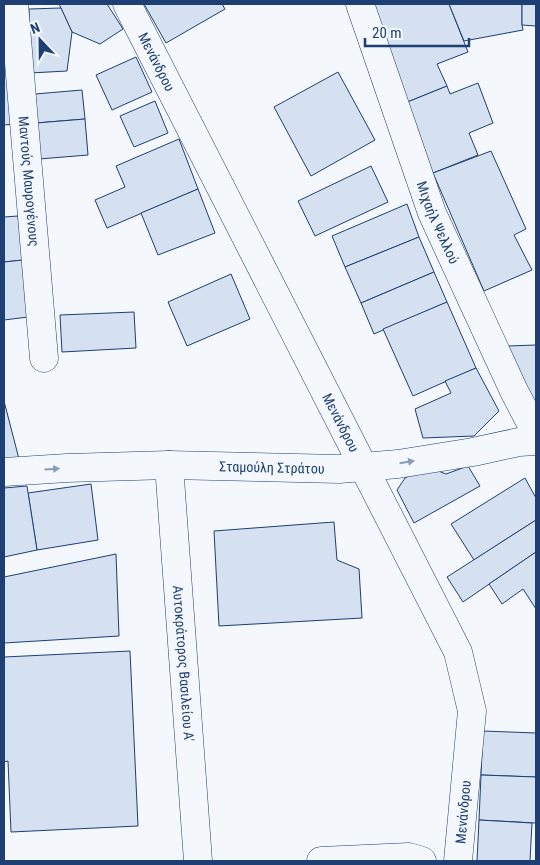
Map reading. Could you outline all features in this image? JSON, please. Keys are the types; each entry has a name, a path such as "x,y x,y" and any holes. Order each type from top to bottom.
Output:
{"street":[{"name":"Μαντούς Μαυρογένους","path":"14,4 44,358"},
{"name":"Μενάνδρου","path":"126,4 458,652 472,711 458,861"},
{"name":"Μιχαήλ Ψελλού","path":"360,4 432,212 514,392 536,433"},
{"name":"Σταμούλη Στράτου","path":"4,472 169,465 316,470 398,464 474,452 519,442 536,441"},
{"name":"Αυτοκράτορος Βασιλείου A'","path":"169,465 198,861"},
{"path":"321,861 409,857 422,861"}],"building":[{"path":"59,4 107,4 123,29 100,44 72,32"},
{"path":"144,4 222,4 225,9 166,43"},
{"path":"367,4 449,4 468,52 437,64 447,86 405,103"},
{"path":"449,4 522,4 523,30 464,41"},
{"path":"522,4 536,4 536,26 522,25"},
{"path":"61,8 72,32 67,71 30,73 29,9"},
{"path":"4,12 15,124 4,125"},
{"path":"136,57 152,92 112,110 96,75"},
{"path":"338,72 375,140 311,176 274,107"},
{"path":"478,83 493,123 469,133 478,155 433,173 405,103 447,86 450,94"},
{"path":"82,90 85,119 36,123 35,94"},
{"path":"155,101 168,133 134,147 120,116"},
{"path":"85,119 88,155 39,159 36,123"},
{"path":"179,139 198,189 107,228 95,200 125,187 116,166"},
{"path":"491,151 526,229 514,235 532,270 484,291 433,173"},
{"path":"371,166 388,202 315,236 298,201"},
{"path":"198,189 215,233 158,255 141,213"},
{"path":"407,204 419,237 345,267 332,236"},
{"path":"18,216 23,260 4,262 4,217"},
{"path":"419,237 434,272 361,303 345,267"},
{"path":"23,260 28,317 4,320 4,262"},
{"path":"434,272 447,302 374,334 361,303"},
{"path":"231,274 250,319 187,346 168,302"},
{"path":"447,302 476,368 413,396 383,329"},
{"path":"134,312 136,348 62,352 60,315"},
{"path":"536,345 536,407 507,346"},
{"path":"476,368 499,411 474,436 423,438 415,409 451,393 445,381"},
{"path":"4,401 19,459 4,461"},
{"path":"468,466 480,486 414,523 397,490 405,478 423,469 436,470 446,474"},
{"path":"525,478 536,498 536,520 474,560 451,524"},
{"path":"91,484 98,540 37,550 28,493"},
{"path":"27,486 37,550 4,557 4,488"},
{"path":"536,520 536,552 463,602 447,577"},
{"path":"334,522 337,560 359,569 362,618 219,626 214,531"},
{"path":"536,552 536,609 523,589 502,604 489,584"},
{"path":"116,554 119,636 4,643 4,577"},
{"path":"130,651 138,826 11,832 8,761 4,762 4,657"},
{"path":"483,731 536,733 536,777 481,775"},
{"path":"481,775 536,777 536,823 479,820"},
{"path":"479,820 532,823 530,861 477,861"}]}
